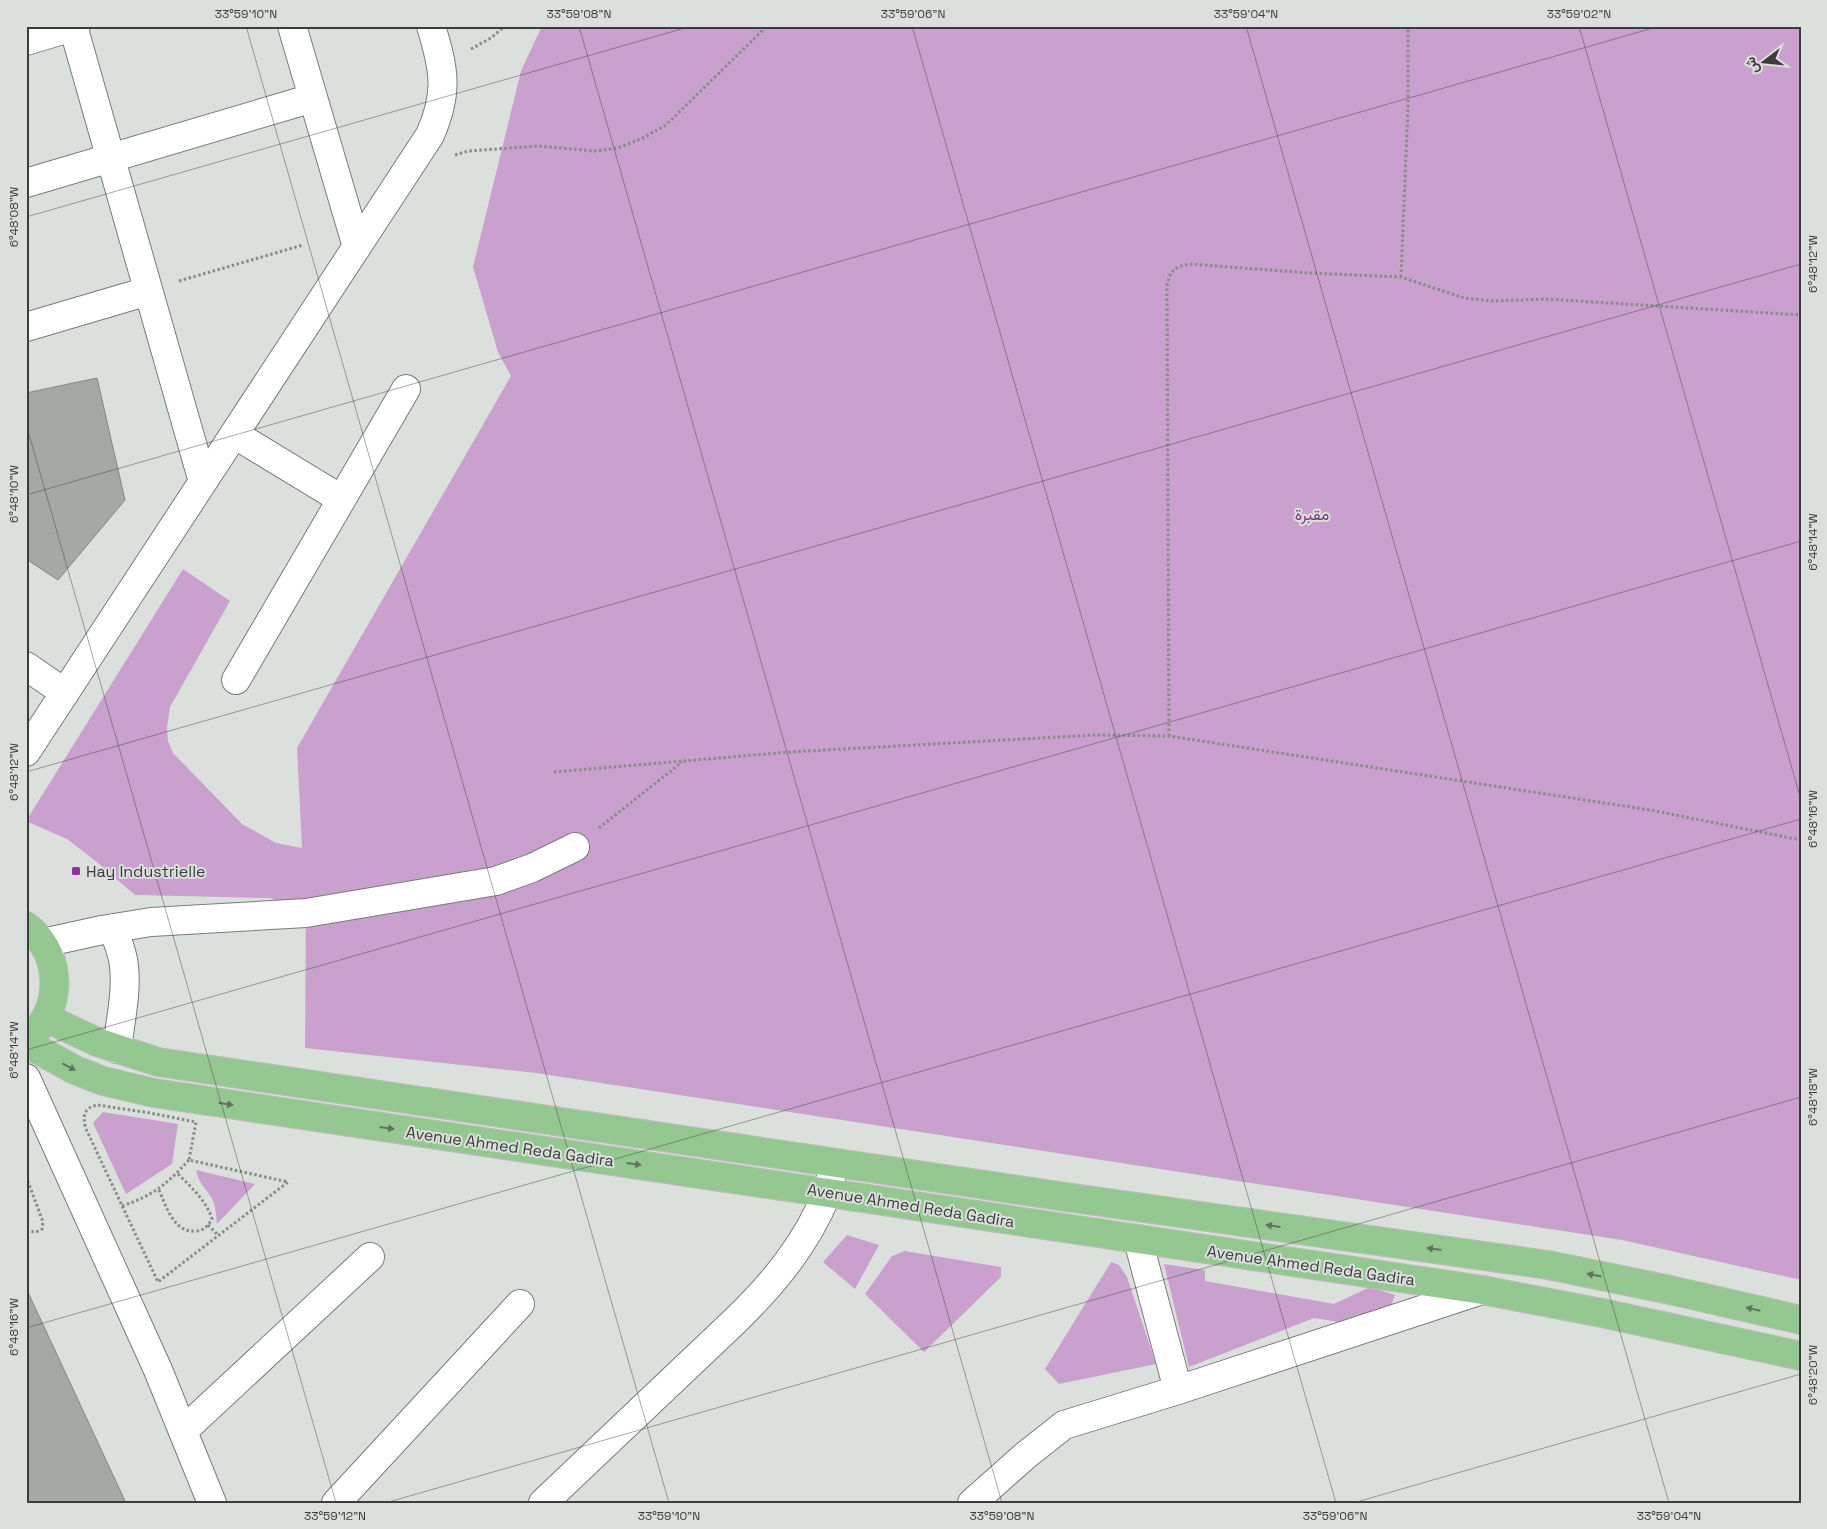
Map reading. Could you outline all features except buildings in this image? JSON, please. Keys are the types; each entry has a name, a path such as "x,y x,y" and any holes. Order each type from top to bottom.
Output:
{"main road":[{"path":"26,1042 46,1018 52,1004 55,989 50,959 35,935"},
{"name":"Avenue Ahmed Reda Gadira","path":"46,1018 97,1042 158,1062 833,1163 1548,1266 1670,1290 1801,1320"},
{"name":"Avenue Ahmed Reda Gadira","path":"26,1042 75,1070 103,1081 154,1093 1482,1290 1611,1314 1801,1356"}],"street":[{"path":"292,26 357,247"},
{"path":"26,752 422,147 435,123 443,89 442,61 431,26"},
{"path":"26,41 74,27 203,482"},
{"path":"26,183 313,98"},
{"path":"26,327 148,290"},
{"path":"236,680 406,389"},
{"path":"234,434 341,499"},
{"path":"26,666 65,693"},
{"path":"35,935 112,928 152,922 306,913 496,880 532,868 575,847"},
{"path":"112,928 121,950 125,982 117,1049"},
{"path":"26,1078 184,1431 212,1503"},
{"path":"543,1503 760,1297 800,1246 828,1192 833,1163"},
{"path":"1138,1240 1178,1390"},
{"path":"184,1431 370,1258"},
{"path":"972,1503 1026,1455 1064,1425 1178,1390 1482,1290"},
{"path":"336,1503 520,1304"}],"path":[{"path":"442,61 481,44 505,26"},
{"path":"450,157 468,151 539,146 595,151 618,148 635,142 666,125 767,26"},
{"path":"1401,277 1408,114 1408,26"},
{"path":"148,290 303,245"},
{"path":"1169,736 1167,295 1169,276 1172,270 1179,265 1190,264 1401,277 1464,298 1494,301 1546,300 1801,315"},
{"path":"554,772 790,752 1094,735 1169,736 1650,810 1801,840"},
{"path":"575,847 683,761"},
{"path":"122,1206 141,1200 159,1190 177,1174 189,1160 196,1122 98,1105 92,1106 84,1116 86,1128 122,1206 158,1282 288,1182 189,1160"},
{"path":"159,1190 172,1218 182,1228 194,1232 202,1230 208,1225 212,1220 202,1200 177,1174"},
{"path":"26,1176 43,1222 42,1229 36,1232 26,1231"},
{"path":"208,1225 218,1235"}],"green space":[{"name":"مقبرة","path":"542,26 1801,26 1801,1280 1622,1240 536,1073 305,1048 306,913 270,898 135,895 67,839 26,821 183,569 230,601 170,707 167,728 168,741 173,753 242,824 276,843 302,848 297,748 511,376 498,352 473,267 521,71"},
{"path":"103,1112 178,1124 172,1164 126,1194 93,1123"},
{"path":"196,1170 255,1184 217,1224 213,1200 200,1182"},
{"path":"847,1235 879,1245 855,1289 823,1262"},
{"path":"905,1251 1001,1267 1001,1277 924,1352 865,1294 892,1256"},
{"path":"1111,1262 1119,1265 1127,1277 1156,1364 1059,1384 1045,1369"},
{"path":"1164,1264 1205,1270 1205,1281 1334,1304 1370,1287 1395,1295 1390,1309 1352,1324 1314,1318 1189,1367"}],"place":[{"name":"Hay Industrielle","path":"76,871"}]}
